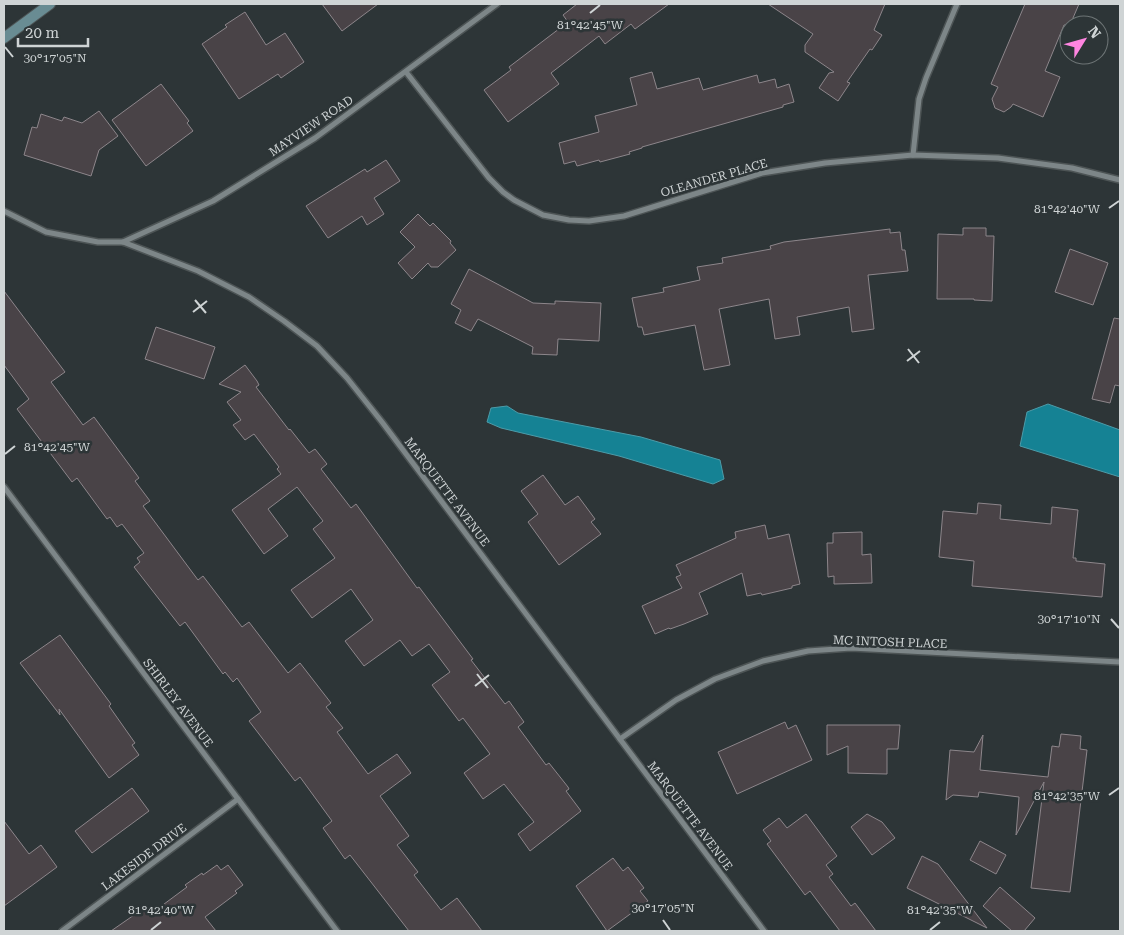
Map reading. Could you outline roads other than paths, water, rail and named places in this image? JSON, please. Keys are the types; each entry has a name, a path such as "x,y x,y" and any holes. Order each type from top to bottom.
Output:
{"main road":[{"path":"4,38 50,4"}],"street":[{"name":"MAYVIEW ROAD","path":"123,242 213,201 315,138 497,4"},
{"path":"913,155 919,99 957,4"},
{"name":"OLEANDER PLACE","path":"406,72 489,178 503,192 543,214 569,220 589,221 624,216 762,173 825,163 913,155 998,158 1072,168 1120,180"},
{"name":"MARQUETTE AVENUE","path":"4,211 46,232 98,242 123,242 198,271 249,297 284,320 317,346 347,378 382,422 764,931"},
{"name":"SHIRLEY AVENUE","path":"4,487 337,931"},
{"name":"MC INTOSH PLACE","path":"620,738 676,700 715,680 763,661 808,651 851,648 1120,662"},
{"name":"LAKESIDE DRIVE","path":"62,931 238,799"}],"water":[{"path":"1048,404 1120,430 1120,477 1020,446 1027,412"},
{"path":"507,406 518,413 641,437 720,460 724,479 713,484 619,456 501,428 487,422 491,408"}]}
